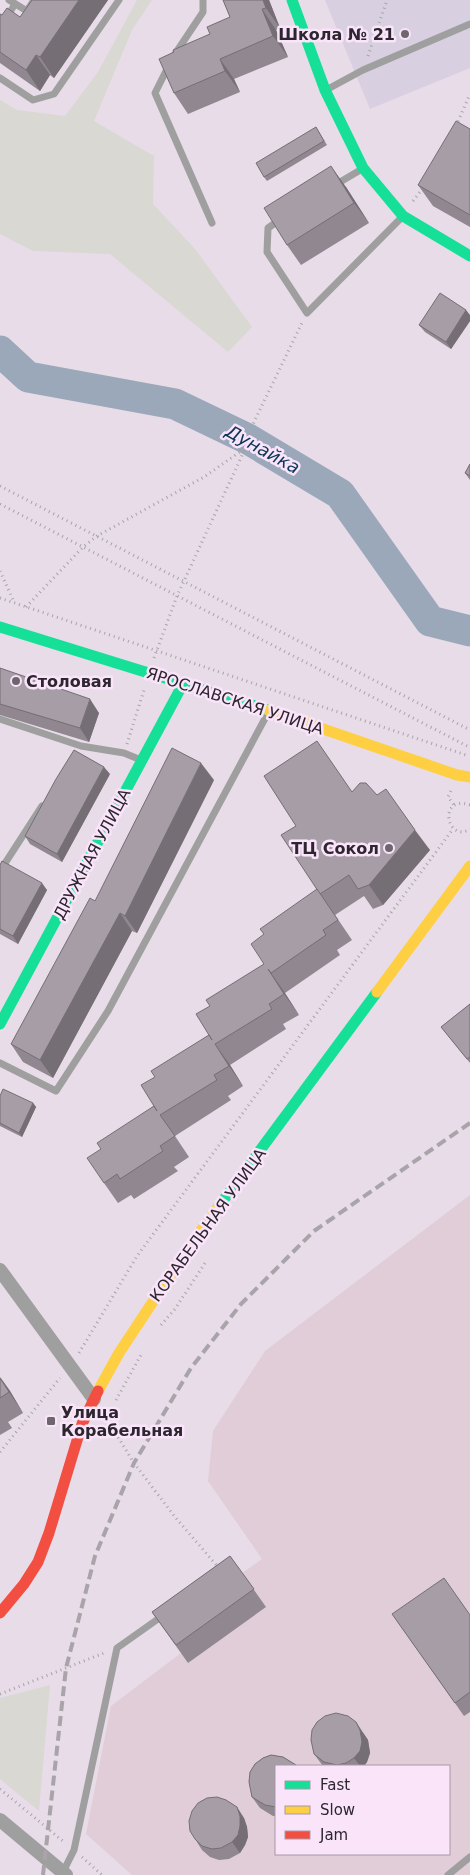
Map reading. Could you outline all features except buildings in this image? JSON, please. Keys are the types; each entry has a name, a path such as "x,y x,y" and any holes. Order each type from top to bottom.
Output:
{"street":[{"path":"292,0 325,90 363,168 403,216 470,256"},
{"name":"ЯРОСЛАВСКАЯ УЛИЦА","path":"0,627 269,710 457,775 470,777"},
{"name":"ДРУЖНАЯ УЛИЦА","path":"0,1024 183,684"},
{"name":"КОРАБЕЛЬНАЯ УЛИЦА","path":"0,1613 24,1584 38,1562 49,1533 80,1431 94,1399 124,1345 189,1248 470,866"},
{"path":"0,1270 94,1399"},
{"path":"0,1820 65,1874"}],"lane":[{"path":"0,28 12,2 27,11 34,0"},
{"path":"0,78 33,100 54,94 119,0"},
{"path":"203,0 203,12 173,58 155,93 212,223"},
{"path":"325,90 363,70 470,24"},
{"path":"332,188 363,168"},
{"path":"292,213 268,228 267,252 307,313 403,216"},
{"path":"0,1063 56,1091 108,1011 269,710"},
{"path":"0,719 80,746 124,753 142,761"},
{"path":"75,754 80,746"},
{"path":"0,871 48,796"},
{"path":"65,1874 74,1850 117,1648 170,1610"},
{"path":"448,1875 470,1857"}],"path":[{"path":"363,70 387,0"},
{"path":"454,130 470,94"},
{"path":"403,216 429,181"},
{"path":"124,753 156,650 177,596 245,449 254,422 292,339 307,313"},
{"path":"26,607 83,547 97,536 204,477 245,449"},
{"path":"0,486 470,730"},
{"path":"0,504 470,747"},
{"path":"0,570 14,603"},
{"path":"0,598 466,755"},
{"path":"470,805 462,802 454,805 449,811 448,820 458,832 470,829"},
{"path":"0,1452 70,1365 83,1347 137,1256 453,828"},
{"path":"156,1331 175,1309 207,1260"},
{"path":"113,1404 147,1346"},
{"path":"94,1399 134,1463 175,1517 223,1573"},
{"path":"106,1418 110,1412"},
{"path":"0,1694 117,1648"},
{"path":"0,1790 102,1875"}],"shaded area":[{"path":"137,0 152,0 132,30 94,121 154,156 153,204 195,249 252,327 228,352 110,254 33,251 0,234 0,100 17,110 65,116 98,72"},
{"name":"Школа № 21","path":"325,0 470,0 470,68 370,109"},
{"path":"470,1195 470,1875 132,1875 86,1834 111,1706 181,1653 164,1629 262,1559 208,1481 213,1431 265,1351"},
{"path":"50,1685 39,1811 0,1779 0,1698"}],"waterway":[{"name":"Дунайка","path":"0,351 28,377 175,404 248,439 340,494 430,621 470,631"}],"railway":[{"path":"43,1875 66,1668 95,1556 134,1463 191,1368 241,1304 314,1231 470,1123"}],"traffic: fast":[{"path":"292,0 325,90 363,168 403,216 470,256"},
{"path":"0,627 268,710"},
{"path":"0,1024 183,684"},
{"path":"219,1206 377,992"}],"traffic: slow":[{"path":"268,710 457,775 470,777"},
{"path":"377,992 470,866"},
{"path":"98,1391 119,1353 189,1247 219,1206"}],"traffic: jam":[{"path":"0,1613 24,1584 38,1562 49,1533 82,1424 98,1391"}],"place":[{"name":"Школа № 21","path":"405,34"},
{"name":"Столовая","path":"16,681"},
{"name":"ТЦ Сокол","path":"389,848"},
{"name":"Улица Корабельная","path":"51,1421"}]}
